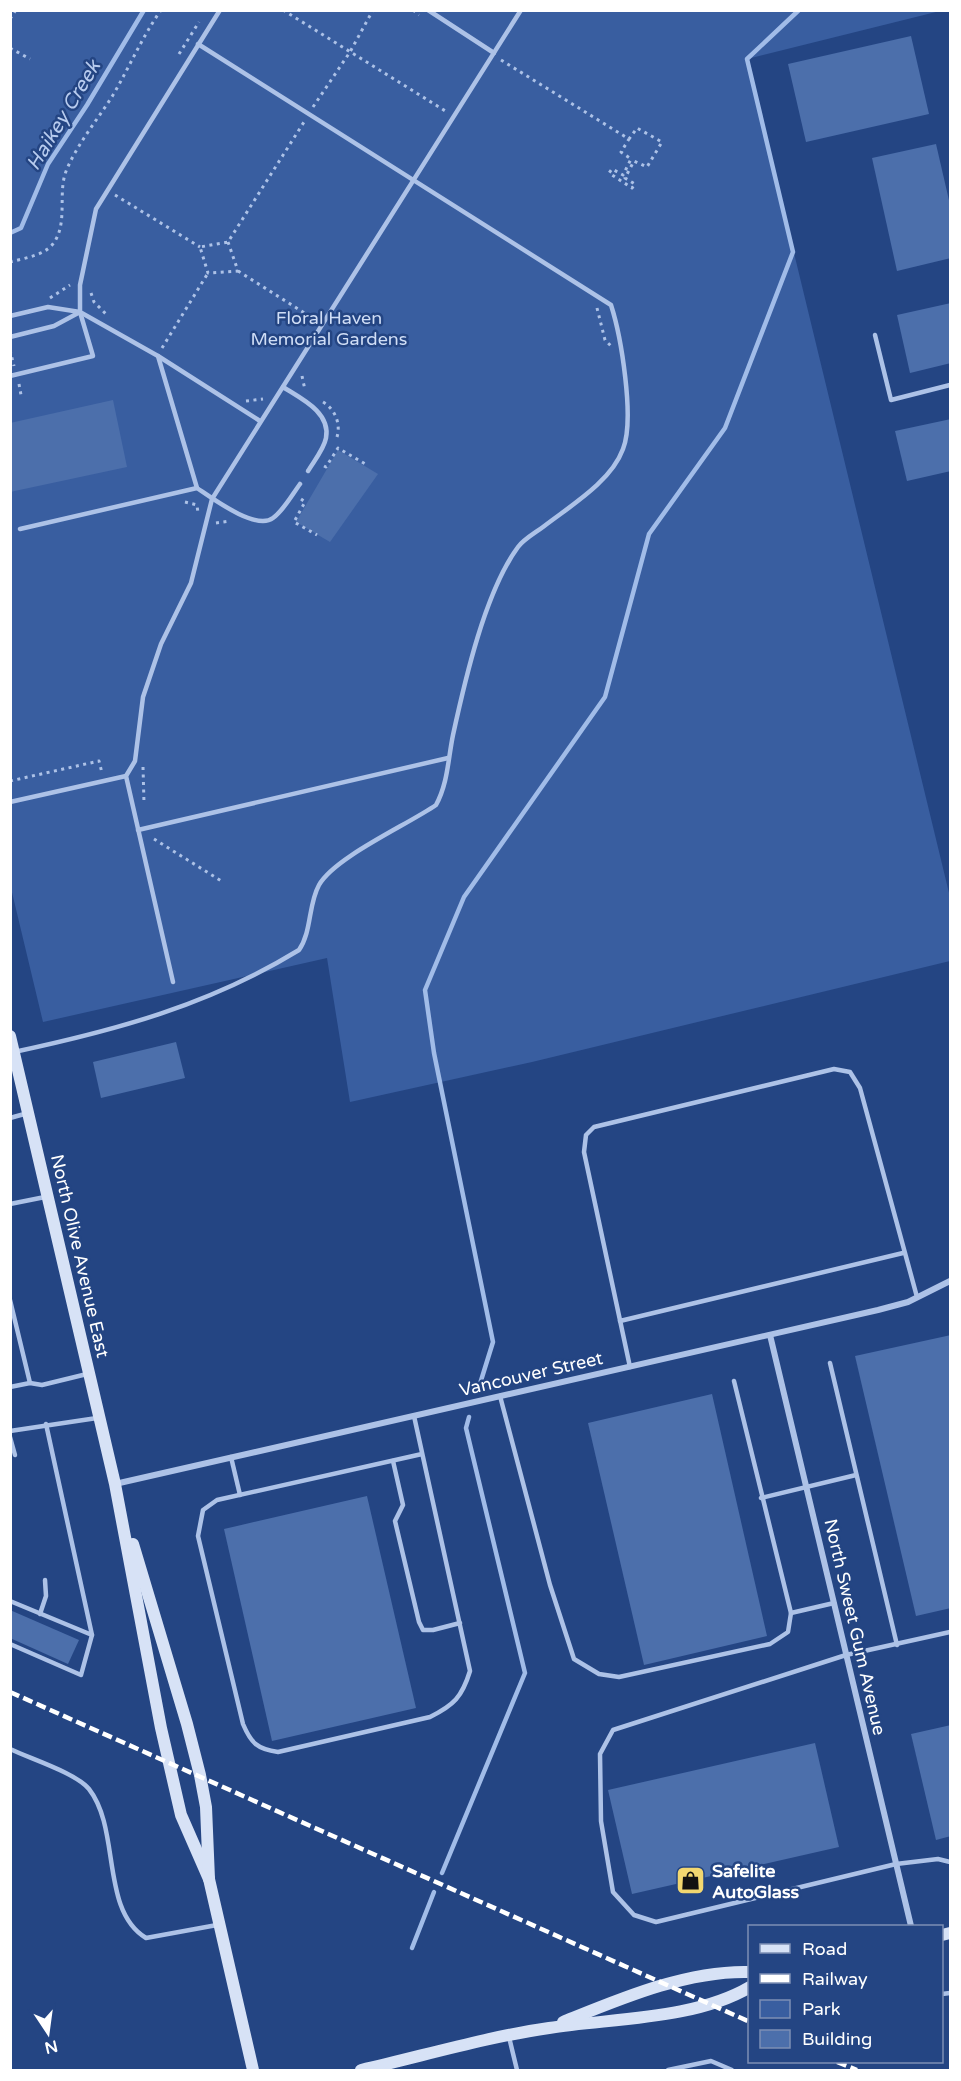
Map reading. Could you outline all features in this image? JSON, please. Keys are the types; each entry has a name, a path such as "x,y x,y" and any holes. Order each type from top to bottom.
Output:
{"street":[{"name":"North Olive Avenue East","path":"10,1036 115,1484 161,1728 181,1815 209,1879"},
{"name":"Vancouver Street","path":"115,1484 878,1310 917,1297 951,1281"},
{"name":"North Sweet Gum Avenue","path":"770,1335 911,1925"},
{"name":"North Olive Avenue East","path":"115,1484 188,1724 206,1807 209,1879 253,2070"},
{"path":"548,2028 640,1992 728,1971 748,1972"},
{"path":"362,2070 548,2028 647,2017 732,1998 748,1988"}],"lane":[{"path":"10,376 93,356 81,312 80,285 96,209 220,10"},
{"path":"428,10 494,53"},
{"path":"173,982 126,776 135,761 143,696 161,644 191,583 212,498 521,10"},
{"path":"14,1052 90,1036 173,1010 227,990 299,950 307,939 308,923 319,885 336,866 436,805 445,789 448,758 462,693 498,578 520,545 581,498 613,467 624,448 628,418 618,326 611,305 198,44"},
{"path":"10,316 48,307 81,312 158,356 260,422"},
{"path":"10,337 54,326 81,312"},
{"path":"875,335 891,400 951,385"},
{"path":"158,356 197,488 240,514 262,522 272,519 300,484"},
{"path":"283,387 314,407 326,430 326,439 308,471"},
{"path":"20,529 197,488"},
{"path":"138,830 448,758"},
{"path":"10,802 126,776"},
{"path":"630,1367 584,1152 586,1135 594,1127 628,1118 834,1069 850,1072 860,1088 903,1253 917,1297"},
{"path":"10,1118 29,1113"},
{"path":"10,1204 48,1196"},
{"path":"620,1321 903,1253"},
{"path":"10,1300 30,1383"},
{"path":"830,1363 897,1645"},
{"path":"10,1388 30,1383 42,1385 89,1374"},
{"path":"500,1396 550,1585 574,1659 599,1674 619,1677 770,1644 788,1632 791,1613 734,1381"},
{"path":"414,1416 423,1454 470,1671 465,1687 451,1706 430,1718 278,1752 262,1750 251,1742 243,1724 198,1536 203,1510 217,1500 423,1454"},
{"path":"10,1431 99,1417"},
{"path":"10,1644 81,1675 92,1635 46,1424"},
{"path":"10,1437 15,1455"},
{"path":"231,1457 240,1495"},
{"path":"393,1461 403,1505 395,1521 419,1622 423,1629 433,1630 460,1623"},
{"path":"761,1498 856,1475"},
{"path":"40,1614 46,1596 45,1580"},
{"path":"10,1602 92,1635"},
{"path":"791,1613 834,1603"},
{"path":"951,1632 846,1655 613,1730 600,1754 601,1821 613,1892 634,1915 656,1922 896,1864 938,1859 951,1862"},
{"path":"10,1749 77,1780 88,1789 102,1818 122,1908 133,1930 146,1938 219,1924"},
{"path":"509,2037 517,2070"},
{"path":"668,2070 711,2061 732,2070"}],"path":[{"path":"10,19 16,10"},
{"path":"10,262 45,252 56,242 62,220 62,195 66,170 112,95 135,49 161,10"},
{"path":"283,10 449,113 454,105"},
{"path":"321,115 312,109 350,52 373,10"},
{"path":"413,10 422,16"},
{"path":"10,48 30,59"},
{"path":"502,54 499,59 629,139"},
{"path":"299,119 309,124"},
{"path":"200,247 228,242 304,122"},
{"path":"638,128 662,142 646,167 634,161 625,178 635,184 632,188 609,173 612,169 623,175 631,159 621,152 629,139 638,128"},
{"path":"110,202 115,194 200,247 208,273 162,348"},
{"path":"228,242 238,270 313,321 319,313"},
{"path":"208,273 238,270"},
{"path":"90,291 93,302 113,318"},
{"path":"596,303 605,340 616,351"},
{"path":"153,342 168,352"},
{"path":"304,368 301,378 304,389 311,394"},
{"path":"245,400 263,399 267,394"},
{"path":"317,399 328,405 338,421 339,431 335,441"},
{"path":"331,448 321,464 326,467 338,448 367,465"},
{"path":"296,503 298,498 305,502 294,522 316,535"},
{"path":"183,502 197,505 197,520"},
{"path":"213,524 236,521"},
{"path":"144,760 144,810"},
{"path":"10,781 99,761 103,774 111,772"},
{"path":"150,843 161,833"},
{"path":"154,839 223,882"}],"green space":[{"name":"Floral Haven Memorial Gardens","path":"10,11 940,11 747,59 950,897 950,961 532,1062 350,1102 327,958 43,1022 10,884"}],"building":[{"path":"911,36 929,114 806,142 788,64"},
{"path":"936,144 951,209 951,258 897,271 872,158"},
{"path":"951,303 951,363 910,373 897,315"},
{"path":"113,400 127,467 10,492 10,423"},
{"path":"951,419 951,471 907,481 895,431"},
{"path":"338,450 378,474 330,542 296,522"},
{"path":"176,1042 185,1078 101,1098 93,1062"},
{"path":"951,1335 951,1608 916,1616 855,1356"},
{"path":"712,1394 767,1636 644,1665 588,1423"},
{"path":"367,1496 416,1708 272,1741 224,1529"},
{"path":"10,1610 79,1640 68,1664 10,1638"},
{"path":"951,1725 951,1836 936,1840 911,1734"},
{"path":"815,1743 839,1847 632,1894 608,1790"}],"waterway":[{"name":"Haikey Creek","path":"10,233 21,228 48,164 87,105 144,10"},
{"path":"479,1387 493,1342 434,1053 425,990 464,897 605,697 649,534 725,428 793,252 747,59 799,10"},
{"path":"442,1873 525,1673 466,1428 469,1417"},
{"path":"412,1948 434,1892"}],"railway":[{"path":"10,1692 748,2021"},
{"path":"840,2063 857,2070"}],"place":[{"name":"Safelite AutoGlass","path":"691,1881"}]}
